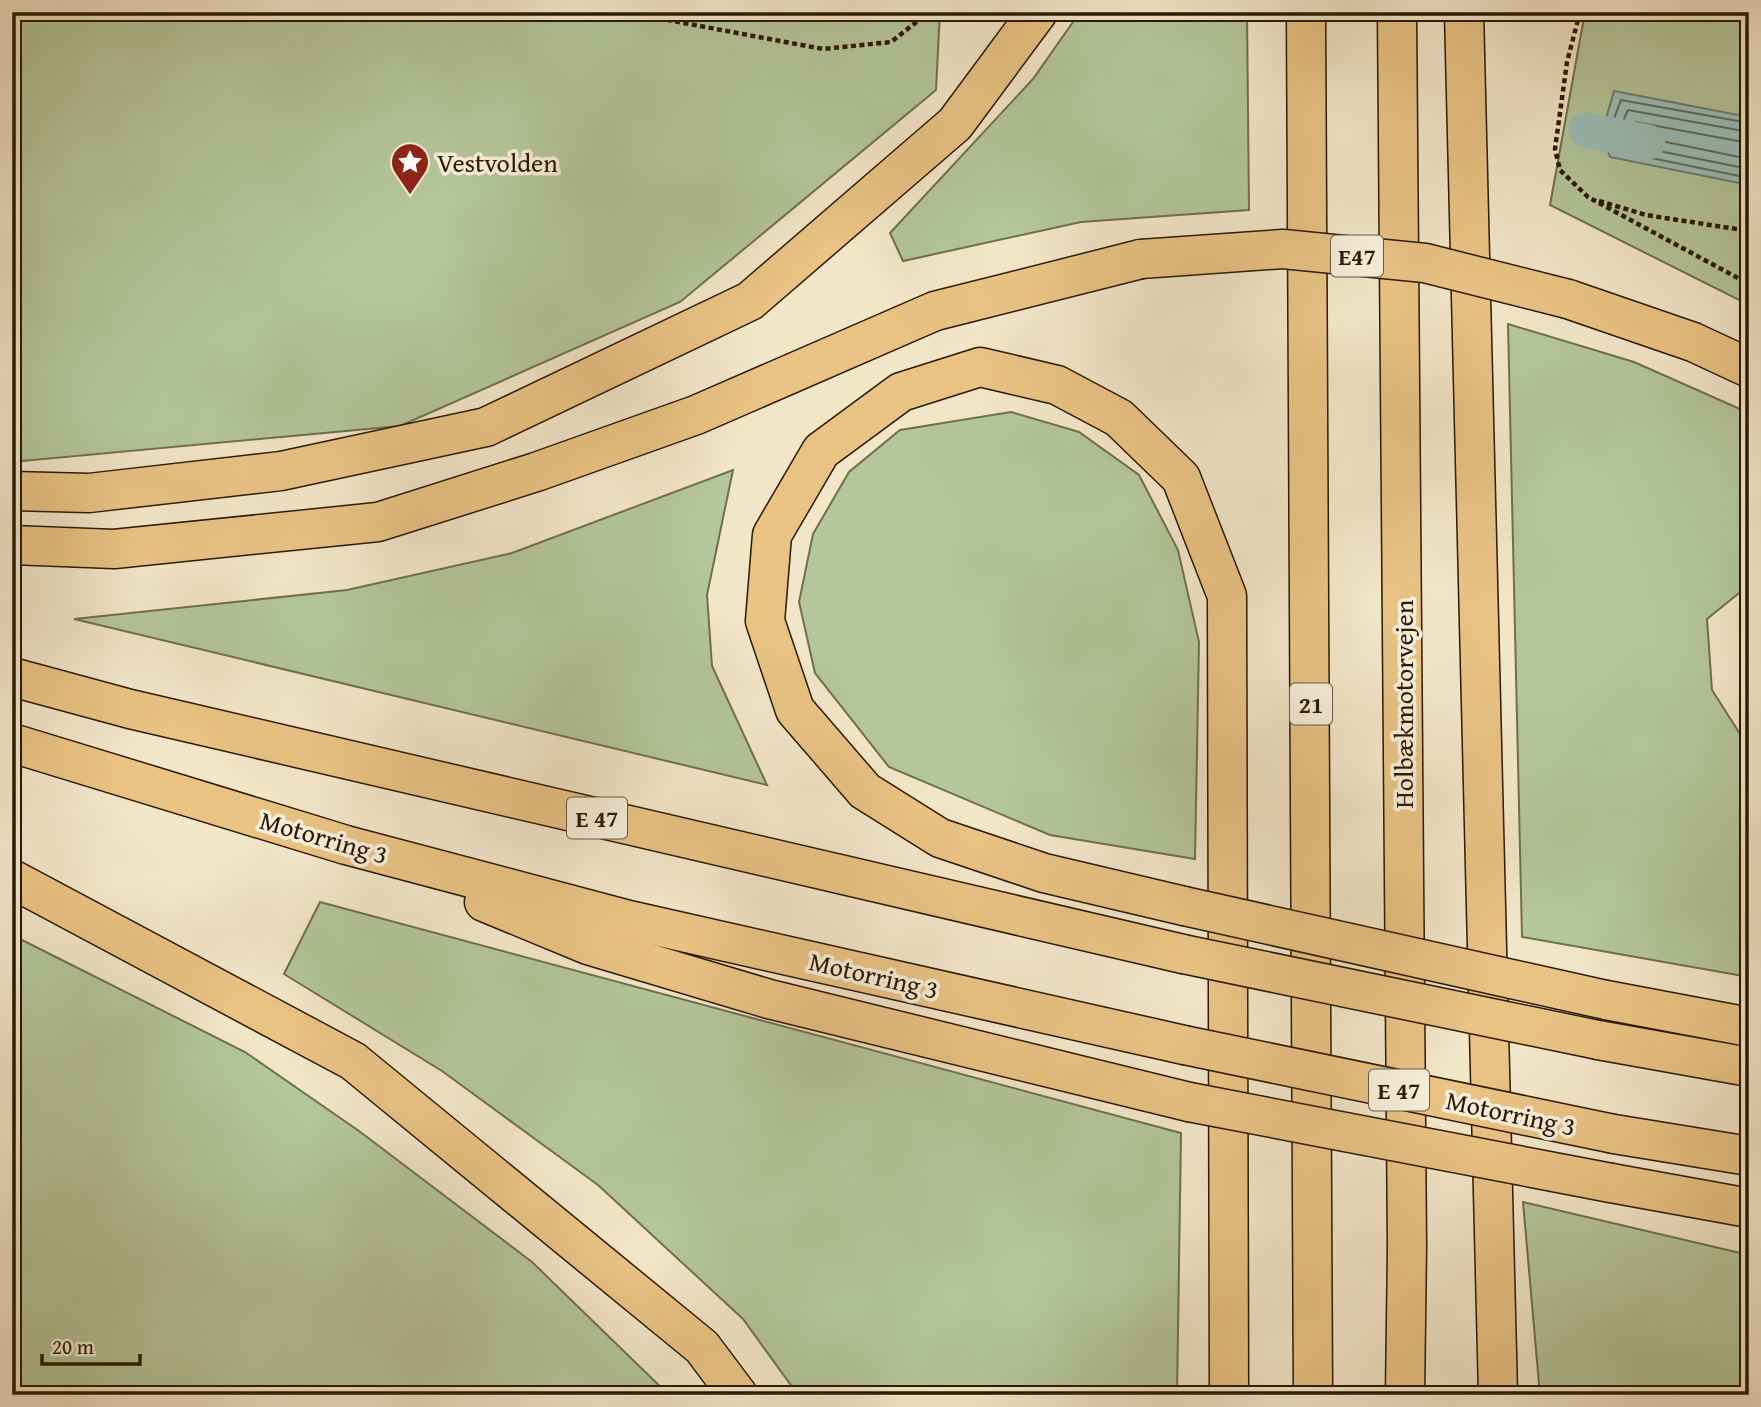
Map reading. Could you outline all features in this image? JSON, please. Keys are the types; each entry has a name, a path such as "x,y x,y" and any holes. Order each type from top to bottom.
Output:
{"highway":[{"path":"12,491 89,493 281,471 486,427 750,301 955,124 1038,12"},
{"name":"21","path":"1306,12 1313,1395"},
{"name":"Holbækmotorvejen","path":"1397,12 1407,1247 1405,1395"},
{"path":"1464,12 1498,1395"},
{"name":"E47","path":"12,545 114,549 378,522 536,472 696,415 935,311 1141,259 1283,249 1425,263 1568,299 1693,342 1749,368"},
{"path":"1228,1395 1227,596 1181,478 1119,418 1056,385 980,366 901,392 821,451 772,535 765,621 795,710 865,791 940,838 1044,873 1184,906 1606,1000 1749,1027"},
{"name":"E 47","path":"12,677 130,709 1183,954 1598,1040 1749,1067"},
{"name":"Motorring 3","path":"12,743 346,845 629,920 1184,1045 1614,1134 1749,1157"},
{"path":"346,845 588,945 769,999 1189,1102 1749,1208"},
{"path":"12,879 353,1061 702,1347 738,1395"}],"path":[{"path":"625,12 822,49 891,42 919,20 923,12"},
{"path":"1580,12 1567,62 1555,149 1560,170 1588,197 1749,284"},
{"path":"1588,197 1646,215 1749,231"}],"green space":[{"name":"Vestvolden","path":"12,12 940,12 936,90 680,302 400,426 12,462"},
{"path":"1080,12 1247,12 1249,210 1081,222 903,261 890,233 1033,79"},
{"path":"1585,12 1749,12 1749,305 1550,205"},
{"path":"1508,324 1634,362 1749,413 1749,585 1707,619 1712,690 1749,748 1749,977 1522,937"},
{"path":"1011,412 1079,432 1139,475 1178,550 1199,642 1195,859 1050,835 889,767 815,673 799,602 813,534 849,472 900,430"},
{"path":"733,470 707,595 712,666 767,785 74,619 347,590 512,553"},
{"path":"320,902 1181,1133 1177,1395 798,1395 743,1319 598,1185 442,1071 284,974"},
{"path":"12,935 245,1052 359,1131 532,1262 669,1395 12,1395"},
{"path":"1523,1202 1749,1255 1749,1395 1540,1395"}],"water":[{"path":"1614,91 1749,117 1749,185 1610,157 1602,133"}],"waterway":[{"path":"1586,130 1648,142"}],"place":[{"name":"Vestvolden","path":"410,196"}]}
